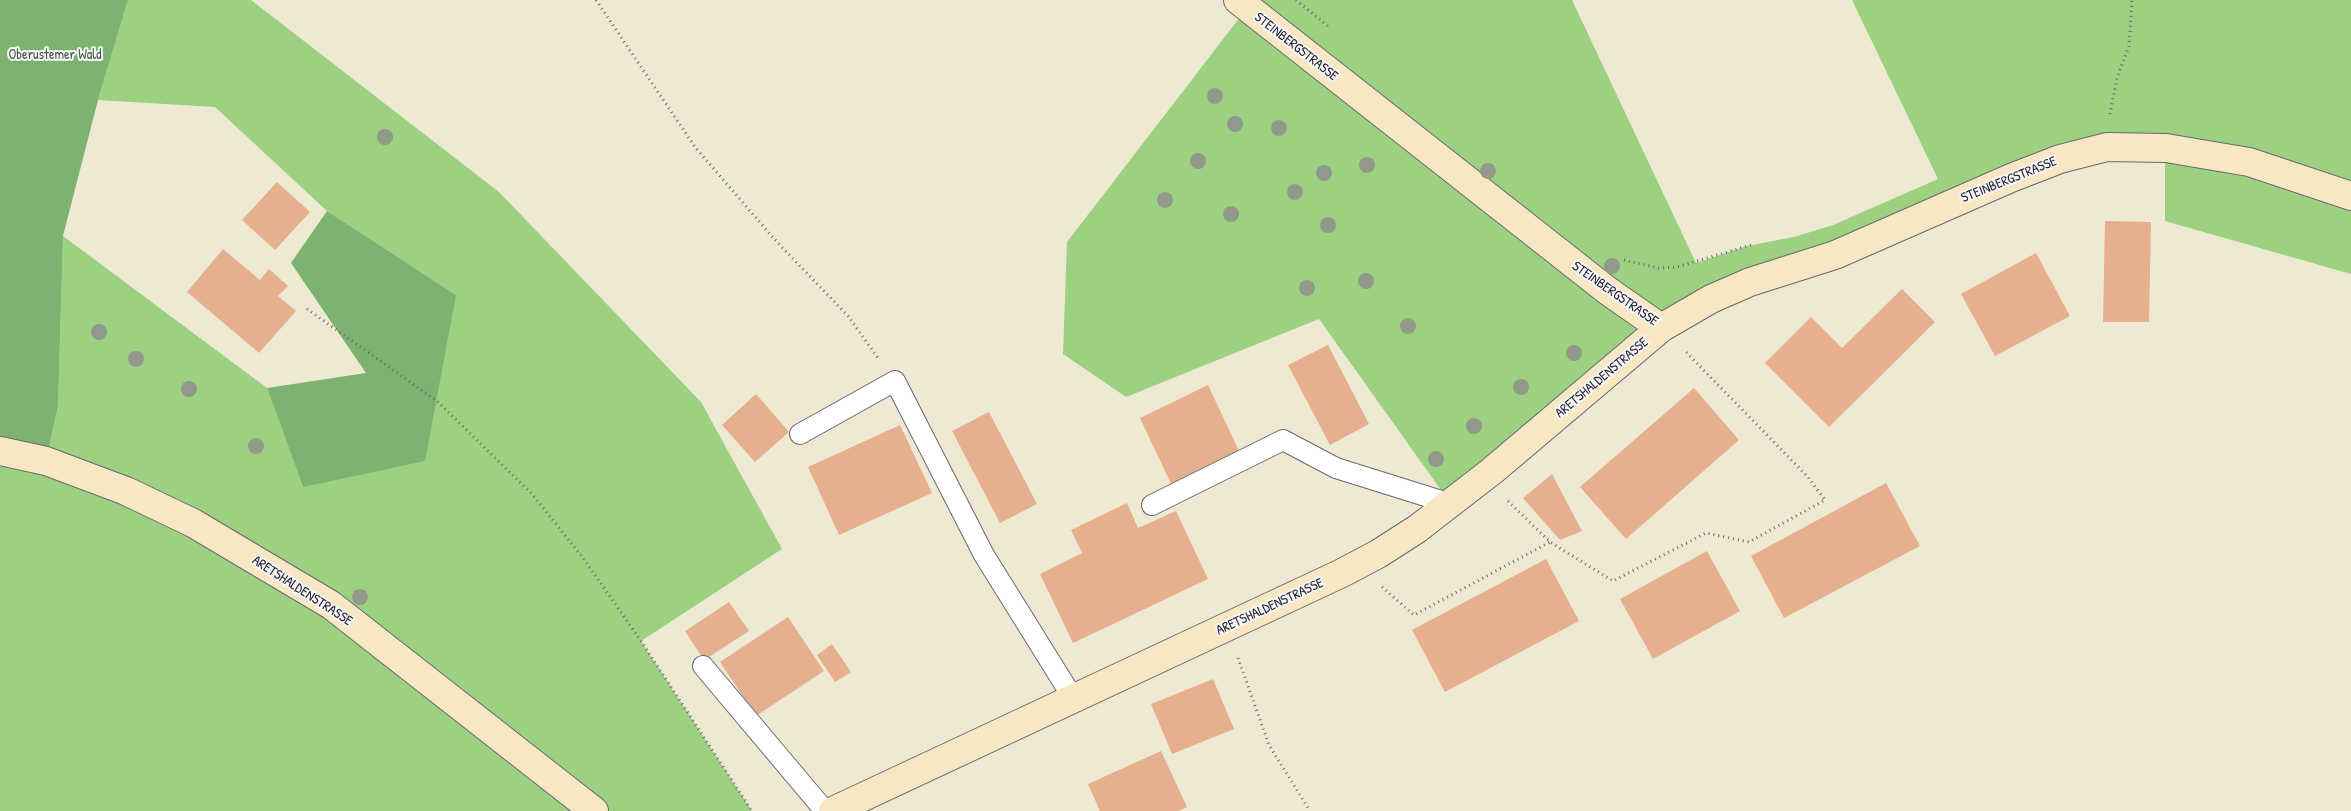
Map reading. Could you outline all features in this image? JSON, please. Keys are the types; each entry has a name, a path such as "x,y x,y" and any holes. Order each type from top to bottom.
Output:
{"street":[{"name":"STEINBERGSTRASSE","path":"1238,0 1600,285 1661,328 1711,299 1750,282 1836,254 2060,159 2107,147 2166,148 2249,162 2351,196"},
{"name":"ARETSHALDENSTRASSE","path":"833,811 1357,565 1418,529 1451,504 1661,328"},
{"name":"ARETSHALDENSTRASSE","path":"0,451 46,461 126,491 193,523 322,601 594,811"}],"lane":[{"path":"800,434 895,381 984,555 1072,698"},
{"path":"1152,505 1283,440 1336,468 1451,504"},
{"path":"703,666 825,811"}],"path":[{"path":"596,0 695,147 776,241 848,316 895,381"},
{"path":"1296,0 1334,31"},
{"path":"2107,147 2117,78 2129,46 2132,0"},
{"path":"1623,260 1659,268 1678,267 1756,244"},
{"path":"307,309 436,401 532,494 583,558 641,641 752,811"},
{"path":"1485,477 1550,542 1613,581 1706,533 1749,542 1825,500 1808,477 1689,356"},
{"path":"1357,565 1414,615 1550,542"},
{"path":"1227,626 1269,745 1310,811"}],"green space":[{"name":"Oberustemer Wald","path":"0,0 128,0 98,100 63,236 58,406 46,461 0,451"},
{"path":"128,0 251,0 499,192 701,402 782,549 641,641 752,811 0,811 0,451 46,461 58,406 63,236 267,388 303,487 456,295 327,211 215,107 98,100"},
{"path":"1238,0 1572,0 1696,263 1747,246 1794,237 1833,225 1938,179 1852,0 2351,0 2351,274 2165,221 2165,148 2107,147 1711,299 1451,504 1319,319 1126,397 1063,354 1067,242 1247,8"},
{"path":"327,211 456,295 425,461 303,487 267,388 366,373 291,263"}],"building":[{"path":"277,182 310,212 275,250 242,220"},
{"path":"2105,221 2151,222 2149,322 2103,322"},
{"path":"223,249 260,280 269,269 288,286 278,296 296,311 259,353 187,292"},
{"path":"2036,253 2070,316 1995,356 1961,294"},
{"path":"1902,289 1935,322 1829,427 1765,363 1811,317 1842,348"},
{"path":"1328,345 1369,424 1330,445 1288,365"},
{"path":"1208,385 1240,453 1172,486 1140,418"},
{"path":"1694,388 1739,440 1626,539 1580,487"},
{"path":"756,394 789,432 755,462 722,425"},
{"path":"989,412 1037,504 1000,523 952,431"},
{"path":"900,425 932,493 839,535 808,467"},
{"path":"1552,474 1582,531 1560,540 1523,498"},
{"path":"1886,483 1920,546 1784,618 1751,556"},
{"path":"1127,503 1138,528 1176,511 1208,579 1073,643 1040,574 1082,553 1071,530"},
{"path":"1707,551 1740,611 1653,659 1620,599"},
{"path":"1546,559 1579,621 1445,692 1412,630"},
{"path":"729,602 749,631 704,660 685,631"},
{"path":"788,617 824,671 756,716 720,662"},
{"path":"832,644 851,672 835,682 817,655"},
{"path":"1213,679 1234,729 1172,754 1151,704"},
{"path":"1161,751 1187,807 1179,811 1100,811 1088,784"}]}
